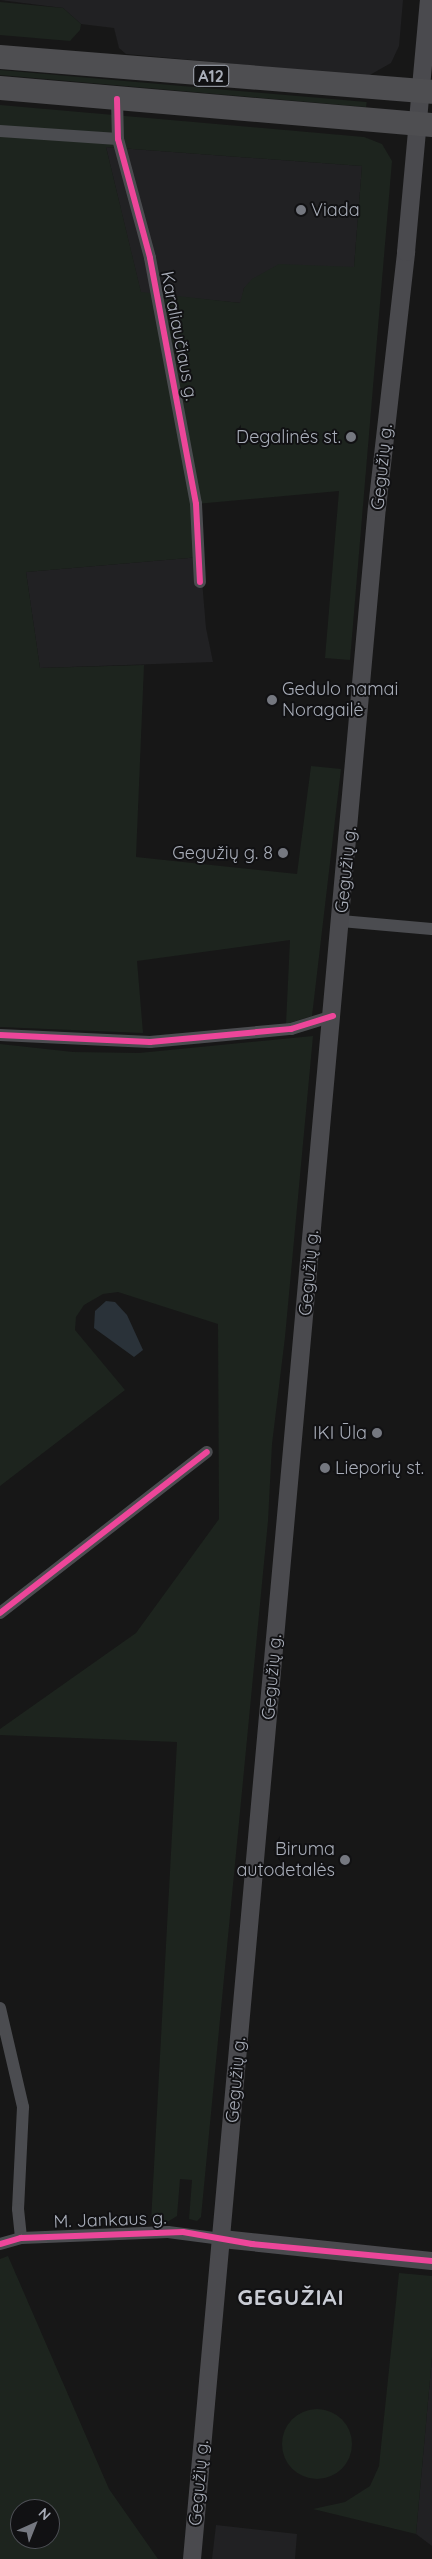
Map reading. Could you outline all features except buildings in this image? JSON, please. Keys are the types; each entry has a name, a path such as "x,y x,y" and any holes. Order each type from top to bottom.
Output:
{"highway":[{"name":"A12","path":"0,58 427,92"},
{"name":"A12","path":"0,88 426,124"}],"main road":[{"name":"Gegužių g.","path":"193,2553 333,1016 377,508 426,124 430,0"},
{"path":"222,2239 432,2261"}],"street":[{"name":"Karaliaučiaus g.","path":"117,99 118,139 150,258 192,485 200,582"},
{"path":"0,131 118,139"},
{"path":"341,921 432,929"},
{"path":"0,1035 150,1042 291,1029 333,1016"},
{"path":"0,1613 207,1452"},
{"path":"0,2008 23,2107 18,2209 21,2238"},
{"name":"M. Jankaus g.","path":"0,2244 21,2238 183,2232 222,2239"}],"shaded area":[{"path":"0,0 403,0 399,46 391,63 368,76 126,54 119,48 114,28 81,24 63,8"},
{"path":"0,2 63,8 81,24 80,30 70,41 0,35"},
{"path":"0,70 367,102 366,107 0,75"},
{"path":"0,105 364,137 382,144 392,161 350,660 325,658 339,491 196,504 200,557 26,572 40,668 144,665 136,857 297,874 311,766 341,769 312,1016 286,1024 290,940 137,961 143,1033 0,1027","holes":["106,147 362,166 354,267 279,264 252,279 244,288 240,303 141,292"]},
{"path":"106,147 362,166 354,267 332,267 244,288 241,303 141,293"},
{"path":"200,557 206,628 213,662 40,668 26,572"},
{"path":"313,1036 285,1337 272,1444 268,1521 201,2217 197,2221 189,2219 192,2180 180,2179 177,2216 164,2224 151,2222 177,1742 0,1735 0,1729 136,1633 219,1519 218,1324 118,1292 103,1294 84,1305 76,1317 75,1330 125,1390 0,1486 0,1044 73,1052 139,1053"},
{"path":"106,1301 115,1302 127,1315 143,1350 134,1357 94,1328 95,1311"},
{"path":"8,2256 109,2489 158,2559 0,2559 0,2259"},
{"path":"399,2273 432,2276 432,2357 416,2534 313,2509 345,2502 370,2486 379,2466"},
{"path":"432,2357 432,2546 416,2534"},
{"path":"317,2409 330,2412 342,2419 349,2431 352,2444 349,2457 342,2469 330,2476 317,2479 304,2476 292,2469 285,2457 282,2444 285,2431 292,2419 304,2412"},
{"path":"216,2525 297,2534 295,2559 212,2559"}],"cycle path":[{"path":"117,99 118,139 150,258 196,504 200,582"},
{"path":"0,1035 150,1042 291,1029 333,1016"},
{"path":"0,1613 207,1452"},
{"path":"0,2244 21,2238 183,2232 252,2244 432,2261"}],"place":[{"name":"Viada","path":"301,210"},
{"name":"Degalinės st.","path":"351,437"},
{"name":"Gedulo namai Noragailė","path":"272,700"},
{"name":"Gegužių g. 8","path":"283,853"},
{"name":"IKI Ūla","path":"377,1433"},
{"name":"Lieporių st.","path":"325,1468"},
{"name":"Biruma autodetalės","path":"345,1860"}],"district":[{"name":"GEGUŽIAI","path":"291,2298"}]}
